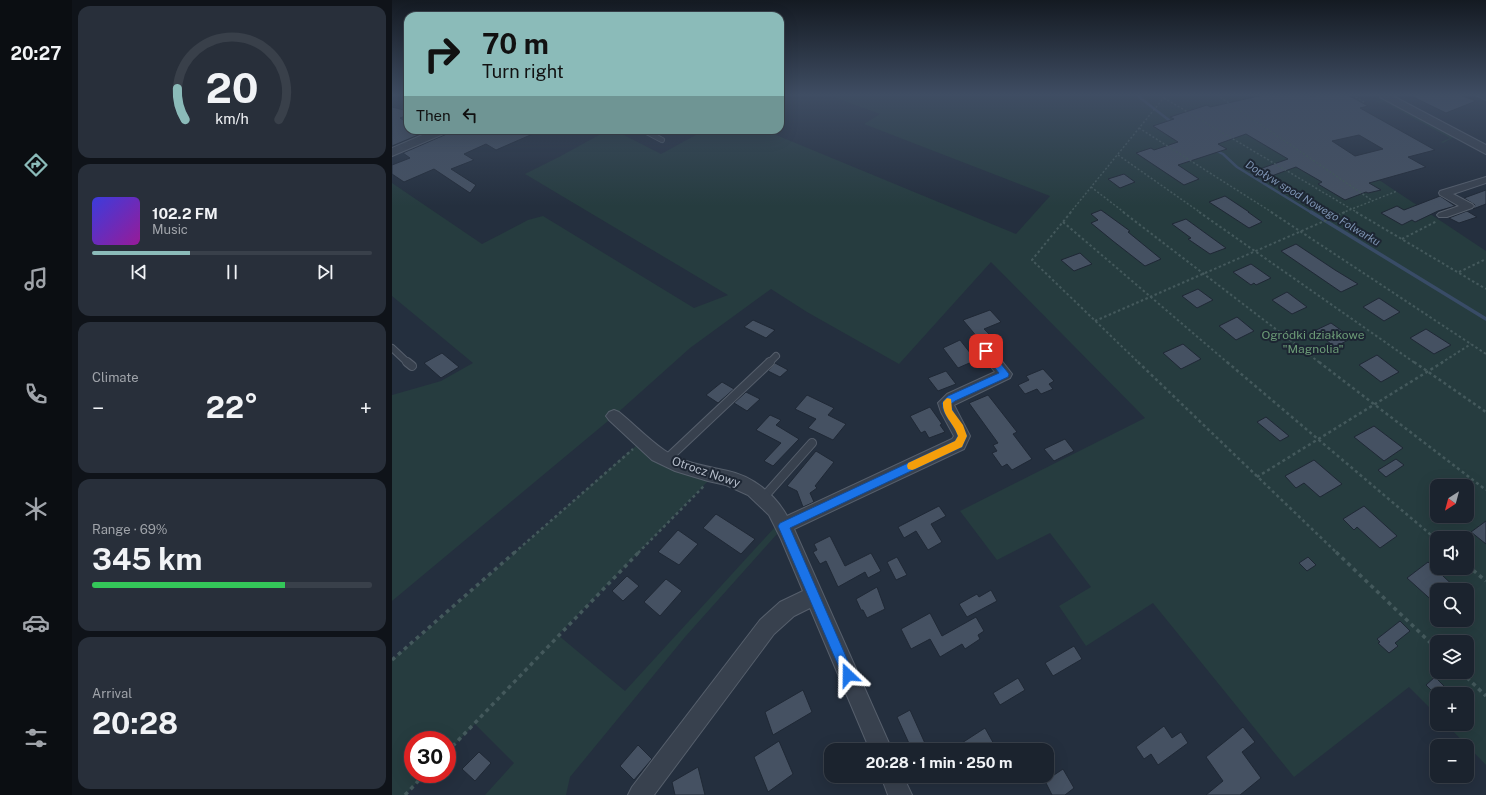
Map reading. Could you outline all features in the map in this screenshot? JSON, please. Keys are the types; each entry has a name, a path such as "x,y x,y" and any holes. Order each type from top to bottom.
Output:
{"street":[{"path":"1453,132 1486,150"},
{"path":"392,152 435,134"},
{"path":"1441,217 1468,206 1444,193 1486,180"},
{"path":"781,520 958,444 962,436 960,428 947,410 946,403 952,398 1005,374 986,351"},
{"name":"Otrocz Nowy","path":"614,416 658,454 667,459 681,466 714,476 729,478 754,490 763,498 781,520 877,743"},
{"path":"640,795 767,627 787,609 814,596"},
{"path":"895,783 900,795"}],"lane":[{"path":"651,134 662,140"},
{"path":"392,348 412,366"},
{"path":"667,459 776,356"},
{"path":"763,498 812,443"}],"path":[{"path":"1136,132 1032,260 1430,642"},
{"path":"1146,132 1301,230 1486,354"},
{"path":"1221,132 1486,289"},
{"path":"1272,132 1373,201"},
{"path":"1118,155 1486,412"},
{"path":"1091,187 1486,490"},
{"path":"1095,321 1326,219 1397,191"},
{"path":"1402,239 1441,217"},
{"path":"1063,222 1430,534"},
{"path":"1458,272 1486,259"},
{"path":"1258,477 1471,344"},
{"path":"392,660 422,636 642,440"},
{"path":"456,743 558,635 714,476"},
{"path":"1474,571 1486,581"},
{"path":"1468,679 1486,696"},
{"path":"405,795 416,783"}],"green space":[{"name":"Ogródki działkowe \"Magnolia\"","path":"885,132 1307,132 1486,251 1486,765 1474,753 1474,739 1461,739 1453,731 1474,731 1474,687 1430,687 1430,708 1409,687 1294,777 1153,603 1086,646 1059,606 1091,587 1050,533 997,560 960,511 1145,418 991,262 899,364 807,312 771,289 690,348 614,416 392,601 392,395 441,381 473,363 392,296 392,183 482,244 528,220 543,216 694,308 728,295 525,174 599,135 597,134 622,134 661,154 698,134 774,134 1016,234 1050,196"},
{"path":"1439,132 1445,132 1454,137 1443,143 1441,142 1450,138"},
{"path":"638,444 649,459 669,469 710,479 558,635 625,691 776,526 777,534 685,637 570,777 566,795 485,795 514,763 475,724 456,743 456,731 404,731 404,783 416,783 405,795 392,795 392,660"}],"building":[{"path":"392,132 420,134 392,146"},
{"path":"1163,132 1403,132 1435,150 1408,157 1426,167 1369,183 1381,190 1368,193 1366,192 1345,200 1318,184 1322,182 1296,167 1266,178 1254,171 1288,159 1246,134 1218,144 1227,149 1178,165 1199,179 1184,185 1136,153 1151,148 1154,150 1178,142","holes":["1359,135 1383,149 1355,156 1332,141"]},
{"path":"447,134 533,134 496,150 486,144 464,154 474,160 451,169 476,185 470,193 434,169 404,182 392,174 392,165 410,158 403,153"},
{"path":"1124,174 1135,182 1120,188 1108,179"},
{"path":"1486,190 1486,204 1473,209 1475,205 1464,198"},
{"path":"1225,196 1262,222 1249,228 1209,202"},
{"path":"1440,196 1455,206 1438,211 1415,222 1412,220 1402,225 1381,213 1397,206 1404,210"},
{"path":"1101,210 1130,231 1128,232 1161,259 1145,266 1113,241 1091,223 1098,220 1091,214"},
{"path":"1467,211 1477,217 1459,223 1449,218"},
{"path":"1186,219 1226,248 1210,254 1188,239 1191,238 1172,224"},
{"path":"1296,244 1358,284 1341,292 1281,251"},
{"path":"1080,253 1092,264 1074,271 1061,260"},
{"path":"1251,264 1271,278 1256,285 1254,283 1251,285 1233,272"},
{"path":"1198,289 1213,300 1197,308 1182,296"},
{"path":"1287,292 1307,307 1292,314 1272,300"},
{"path":"1379,298 1400,312 1384,321 1363,307"},
{"path":"990,310 1001,322 984,329 989,334 978,338 963,320"},
{"path":"1237,317 1254,331 1236,340 1219,326"},
{"path":"753,320 775,330 766,338 744,327"},
{"path":"1331,323 1352,338 1335,347 1314,331"},
{"path":"1426,329 1451,345 1434,354 1410,338"},
{"path":"960,340 971,354 970,355 974,361 958,368 943,348"},
{"path":"1183,344 1201,359 1181,369 1163,353"},
{"path":"442,353 459,367 441,378 424,363"},
{"path":"1377,355 1399,372 1381,382 1359,365"},
{"path":"775,363 788,370 780,377 768,371"},
{"path":"1043,369 1054,381 1049,384 1053,389 1041,394 1037,389 1025,394 1018,385 1029,380 1026,376"},
{"path":"946,371 956,384 938,391 928,378"},
{"path":"722,382 734,389 718,403 706,395"},
{"path":"746,392 760,399 747,411 734,403"},
{"path":"807,395 834,408 828,415 846,424 833,440 808,428 816,419 795,409"},
{"path":"988,395 1017,432 1013,434 1032,459 1012,470 1007,464 1002,467 992,453 997,451 993,445 998,443 969,403"},
{"path":"930,407 942,424 940,425 945,432 929,438 925,431 921,433 910,416"},
{"path":"770,415 781,420 776,425 799,439 773,466 764,461 781,443 756,430"},
{"path":"1266,417 1289,436 1280,441 1257,422"},
{"path":"1374,426 1403,448 1384,461 1354,437"},
{"path":"1065,439 1074,451 1054,461 1044,449"},
{"path":"816,451 834,462 815,486 817,488 810,493 814,502 803,507 797,491 787,486"},
{"path":"1396,459 1404,465 1386,477 1378,470"},
{"path":"1314,460 1342,484 1320,497 1304,483 1296,488 1285,476"},
{"path":"939,506 946,516 931,524 942,542 928,550 916,531 904,538 898,527"},
{"path":"1364,506 1397,536 1380,548 1357,527 1354,530 1343,519"},
{"path":"716,514 755,539 741,554 703,528"},
{"path":"1486,521 1486,544 1474,534 1474,531 1472,531"},
{"path":"678,530 698,544 679,565 658,552"},
{"path":"830,536 845,566 871,553 881,571 868,578 865,572 838,587 826,561 820,564 813,552 817,550 814,544"},
{"path":"897,557 907,575 896,580 887,562"},
{"path":"1308,557 1316,565 1307,571 1299,563"},
{"path":"1428,562 1430,564 1430,575 1442,575 1450,583 1430,583 1430,599 1407,578"},
{"path":"627,576 639,586 623,601 612,591"},
{"path":"666,579 682,591 660,616 644,602"},
{"path":"877,587 885,609 867,618 856,599"},
{"path":"991,590 997,601 967,617 959,604 977,594 979,597"},
{"path":"930,613 942,636 976,617 984,631 978,635 980,639 965,649 962,644 940,657 930,639 911,649 901,629"},
{"path":"1400,621 1410,631 1395,643 1398,646 1389,653 1378,643 1380,642 1377,639"},
{"path":"1074,646 1082,659 1053,676 1045,663"},
{"path":"1018,678 1025,690 1000,705 993,693"},
{"path":"1433,679 1437,679 1445,687 1430,687 1430,689 1426,685"},
{"path":"803,690 812,712 773,735 765,712"},
{"path":"910,710 925,743 909,743 897,717"},
{"path":"1164,726 1172,738 1181,732 1188,743 1158,765 1151,754 1144,759 1136,747"},
{"path":"1243,727 1255,742 1242,752 1261,778 1240,795 1206,795 1223,781 1206,757"},
{"path":"985,728 993,743 962,743"},
{"path":"779,741 793,774 768,792 754,757"},
{"path":"638,745 652,759 634,780 620,766"},
{"path":"479,752 491,763 475,781 462,769"},
{"path":"698,767 705,795 675,795 672,782"},
{"path":"1063,769 1074,788 1065,795 1052,795 1046,783 1054,783 1054,775"}],"waterway":[{"name":"Dopływ spod Nowego Folwarku","path":"1215,150 1223,154 1237,167 1312,213"},
{"name":"Dopływ spod Nowego Folwarku","path":"1311,212 1486,319"}],"slow traffic":[{"path":"912,466 958,444 962,436 960,428 947,410 947,402"}],"route":[{"path":"848,675 784,526 958,444 962,436 960,428 947,410 946,403 952,398 1005,374 986,351"}]}
